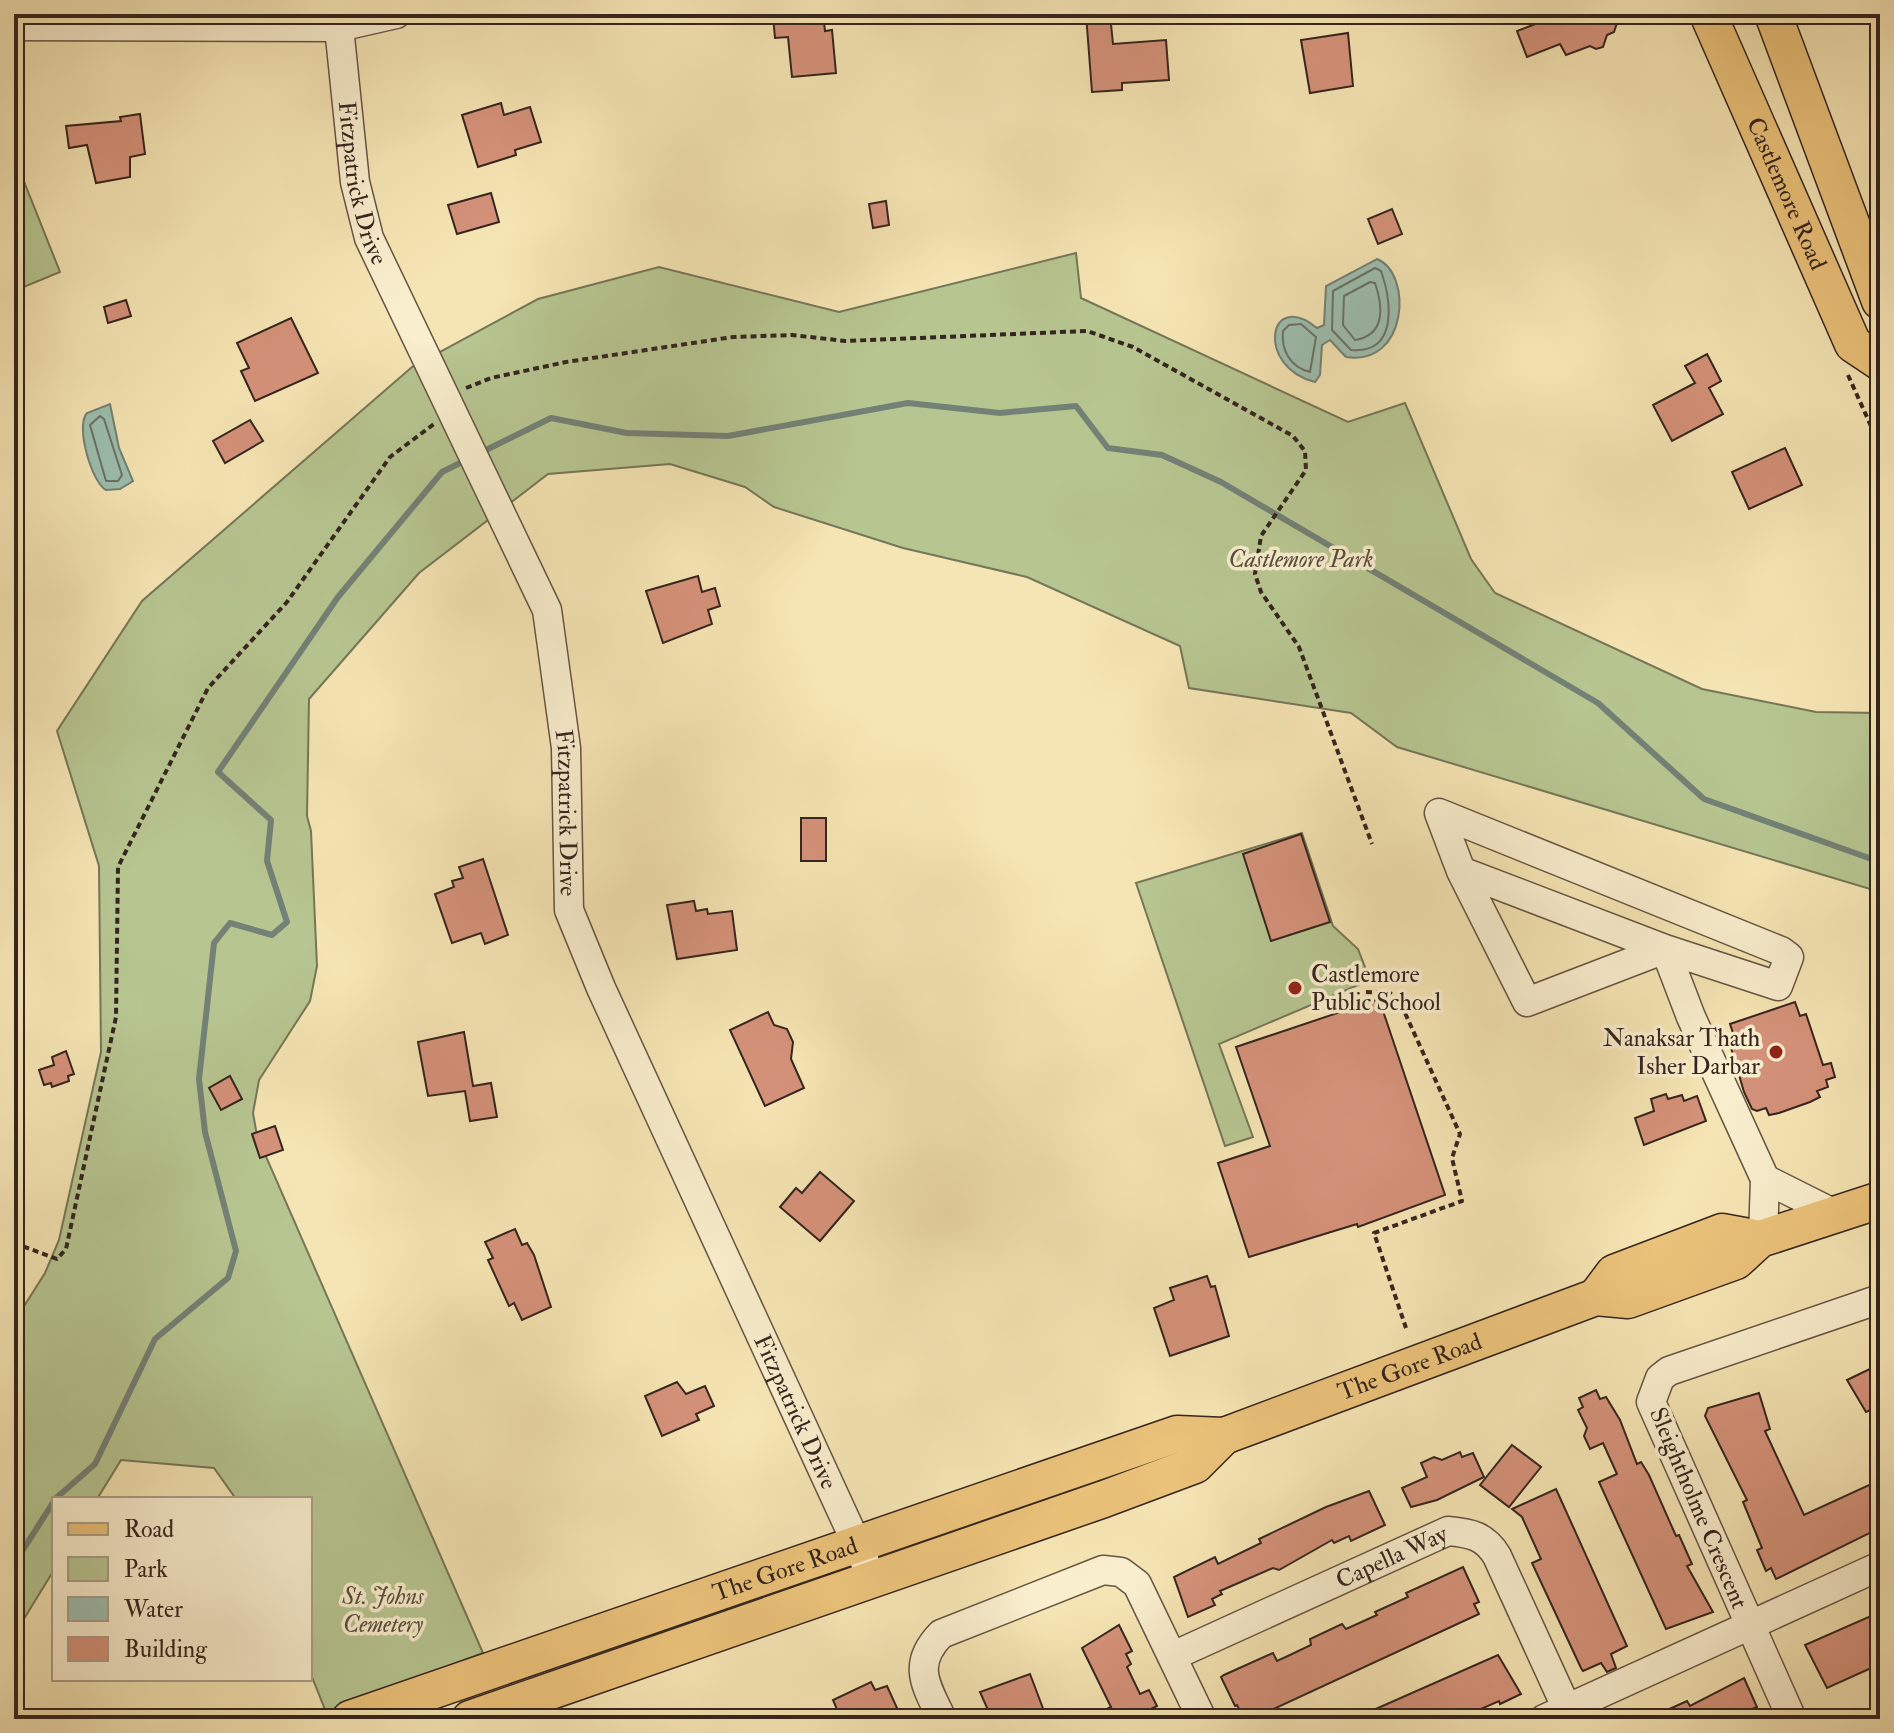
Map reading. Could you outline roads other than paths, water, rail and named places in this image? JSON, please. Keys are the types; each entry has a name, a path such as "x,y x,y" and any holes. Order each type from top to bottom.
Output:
{"main road":[{"name":"Castlemore Road","path":"1708,14 1853,344 1880,362"},
{"name":"Castlemore Road","path":"1773,14 1880,301"},
{"name":"The Gore Road","path":"350,1719 1177,1434 1224,1436 1596,1297 1628,1300 1736,1261 1762,1238 1880,1200"},
{"name":"The Gore Road","path":"470,1719 1195,1465 1224,1436"}],"street":[{"path":"14,26 339,27 396,14"},
{"name":"Fitzpatrick Drive","path":"339,27 355,182 369,238 547,610 566,748 569,910 601,988 872,1578"},
{"path":"1461,871 1665,949 1778,986 1789,957 1781,951 1439,813 1461,871 1527,1002 1665,949"},
{"path":"1668,905 1665,949 1703,1044 1765,1179 1762,1238"},
{"path":"1765,1179 1835,1214"},
{"name":"Sleightholme Crescent","path":"1792,1719 1656,1420 1651,1402 1655,1390 1669,1371 1880,1299"},
{"name":"Capella Way","path":"1173,1656 1448,1531 1471,1533 1489,1543 1497,1556 1556,1714"},
{"path":"1556,1714 1880,1566"},
{"path":"942,1719 922,1666 926,1650 941,1634 1103,1570 1121,1572 1137,1584 1202,1719"}],"water":[{"path":"1377,259 1389,268 1396,282 1398,317 1393,334 1382,348 1367,356 1346,357 1330,340 1322,345 1320,375 1315,382 1296,374 1283,362 1276,348 1275,334 1279,324 1288,317 1300,318 1317,328 1324,325 1326,286"},
{"path":"110,404 119,448 133,481 120,489 106,490 95,477 83,430 87,413"}],"waterway":[{"path":"480,453 551,418 627,433 728,436 908,403 1000,413 1076,406 1108,448 1162,455 1221,482 1598,703 1704,799 1880,862"},
{"path":"57,1497 95,1464 155,1339 228,1278 236,1251 205,1132 199,1079 214,943 230,923 272,935 287,922 267,861 271,820 218,772 338,597 442,472 466,460"},
{"path":"14,1564 52,1504"}],"place":[{"name":"Castlemore Public School","path":"1295,988"},
{"name":"Nanaksar Thath Isher Darbar","path":"1776,1052"}],"park label":[{"name":"Castlemore Park","path":"1301,559"},
{"name":"St. Johns Cemetery","path":"383,1610"}]}
